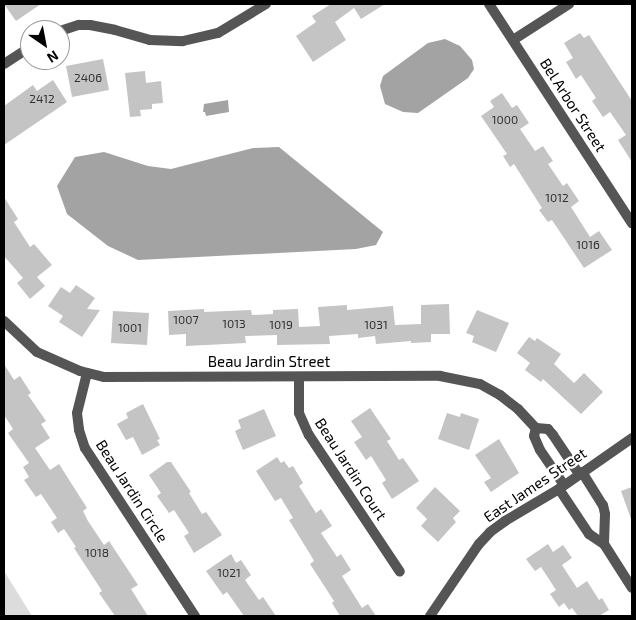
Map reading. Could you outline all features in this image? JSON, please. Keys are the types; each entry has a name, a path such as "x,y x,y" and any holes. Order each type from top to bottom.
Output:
{"street":[{"path":"70,28 90,25 150,40 183,41 218,32 266,4"},
{"name":"Bel Arbor Street","path":"489,4 632,223"},
{"path":"513,40 569,4"},
{"path":"4,64 20,54"},
{"name":"Beau Jardin Street","path":"4,321 37,352 58,363 104,377 430,376 460,378 480,384 500,394 518,408 536,428"},
{"name":"Beau Jardin Circle","path":"87,373 77,413 79,430 85,448 195,616"},
{"name":"Beau Jardin Court","path":"299,376 299,413 309,435 400,572"},
{"path":"604,544 604,505 548,429 536,428 534,436 540,450 589,534 604,544 628,572 632,588"},
{"name":"East James Street","path":"430,616 479,544 490,532 562,487 632,438"}],"shaded area":[{"path":"445,39 460,46 472,60 474,69 468,78 418,113 403,112 385,104 380,86 383,76 428,43"},
{"path":"228,100 229,112 206,116 205,112 203,112 204,104"},
{"path":"279,147 383,232 376,245 356,249 138,260 108,246 67,214 57,186 75,157 104,152 148,166 171,169 253,148"},
{"path":"4,571 32,616 4,616"}],"building":[{"path":"4,4 41,4 16,21"},
{"path":"331,4 385,4 361,19 354,8 335,22 346,40 313,62 296,36 316,22 312,16"},
{"path":"580,33 584,38 589,35 632,101 632,162 618,140 626,135 610,112 603,117 592,101 596,98 581,75 576,79 566,62 573,58 564,43"},
{"path":"103,59 109,90 72,97 67,70 70,70 70,65"},
{"path":"145,71 146,83 161,81 163,103 152,104 152,109 140,110 141,116 130,117 125,73"},
{"path":"53,80 67,102 4,145 4,106 33,85 37,91"},
{"path":"502,93 512,108 517,105 529,123 520,129 535,151 543,146 553,161 548,164 563,186 567,183 579,201 571,207 590,237 599,231 612,250 584,268 552,220 548,222 539,210 542,208 514,164 510,167 503,156 507,154 481,116 494,107 490,101"},
{"path":"4,197 18,219 14,222 30,247 34,244 52,265 37,277 45,286 30,299 17,283 23,278 4,256"},
{"path":"76,285 95,298 87,309 100,310 82,337 59,322 63,316 48,306 61,287 70,293"},
{"path":"449,304 450,334 431,334 431,342 411,343 411,341 376,344 375,336 358,338 358,334 329,336 330,344 277,345 277,335 245,336 246,343 186,346 186,334 169,335 168,311 204,309 204,312 251,310 252,315 273,314 273,310 298,309 299,327 320,326 318,307 347,305 347,310 393,306 395,325 421,324 421,305"},
{"path":"477,310 509,323 496,352 472,342 474,336 466,333"},
{"path":"113,311 149,313 147,345 111,343"},
{"path":"529,337 535,341 537,338 561,354 554,364 574,383 584,373 603,392 581,414 543,379 541,382 525,370 530,363 517,353"},
{"path":"4,364 14,380 20,376 31,393 28,395 46,421 41,424 50,438 35,448 50,470 59,464 87,508 83,511 88,521 104,545 109,541 138,585 131,589 148,616 115,616 99,593 102,591 64,529 58,533 51,522 57,518 41,494 36,497 24,480 29,477 23,467 29,463 8,433 13,429 4,415"},
{"path":"143,404 160,439 157,440 160,445 142,455 133,437 126,440 117,424 128,418 126,413"},
{"path":"370,408 391,439 387,441 399,460 403,458 419,481 392,499 382,483 386,480 371,456 366,460 354,442 362,437 351,421"},
{"path":"264,409 276,436 243,450 235,431 241,428 238,420"},
{"path":"447,413 460,417 461,413 479,419 469,450 438,439"},
{"path":"499,439 519,473 491,492 484,482 491,478 475,455"},
{"path":"277,457 281,463 284,461 289,468 293,466 303,483 299,486 316,513 321,509 332,526 321,533 337,557 341,554 351,570 342,576 362,608 368,604 376,616 340,616 332,603 334,601 310,564 314,561 289,520 293,518 281,498 275,501 256,471"},
{"path":"167,462 171,462 191,492 189,493 202,514 206,512 222,535 194,553 184,536 189,533 174,510 169,513 157,496 161,493 149,475"},
{"path":"435,487 460,511 453,518 456,522 438,542 421,526 427,519 416,508"},
{"path":"632,487 632,519 631,519 621,491"},
{"path":"548,544 553,552 563,545 572,558 562,565 577,588 587,581 599,600 602,598 609,610 599,616 578,616 572,608 569,610 564,603 559,607 550,594 556,590 541,567 535,571 526,559"},
{"path":"231,554 236,563 241,560 251,575 245,580 259,600 263,597 276,616 244,616 227,592 223,595 206,571"}]}
